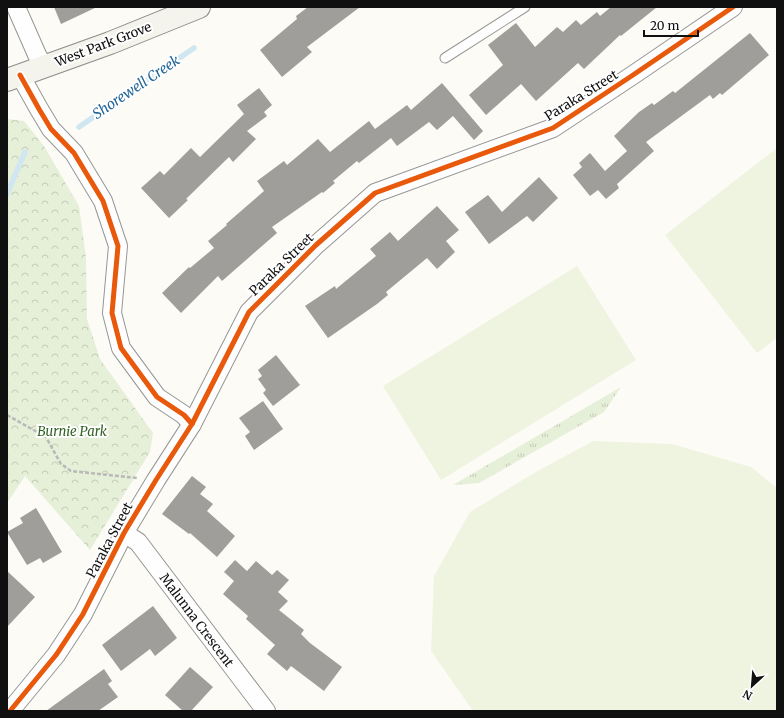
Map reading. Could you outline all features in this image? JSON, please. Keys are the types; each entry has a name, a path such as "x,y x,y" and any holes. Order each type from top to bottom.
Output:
{"main road":[{"name":"West Park Grove","path":"14,77 110,43 199,7"}],"street":[{"path":"16,7 38,57 45,66"},
{"name":"Paraka Street","path":"10,711 56,655 83,614 124,533 192,424 249,312 316,245 375,193 553,128 640,71 733,7"},
{"path":"14,77 52,130 74,153 103,200 118,246 112,313 120,348 157,397 184,414 192,424"},
{"name":"Malunna Crescent","path":"124,533 138,542 266,711"}],"lane":[{"path":"445,58 525,7"}],"path":[{"path":"7,415 46,437 61,464 71,471 156,480"}],"green space":[{"name":"Burnie Park","path":"7,119 24,121 44,146 79,206 86,257 87,319 100,359 153,433 150,452 90,550 25,476 7,503"},
{"path":"777,148 777,338 757,353 665,235"},
{"path":"577,266 636,360 441,480 383,386"},
{"path":"621,387 604,412 479,483 453,485"},
{"path":"593,441 672,444 751,467 777,488 777,711 473,711 431,651 434,576 470,512 534,473"}],"building":[{"path":"54,7 97,7 61,24"},
{"path":"308,7 360,7 307,47 312,52 282,77 260,50 297,19 296,16"},
{"path":"611,7 657,7 621,36 620,35 584,69 578,63 536,101 521,84 486,115 469,95 503,65 488,45 516,23 535,47 557,27 563,32 576,20 581,25 597,12 600,16"},
{"path":"750,33 769,55 722,95 720,93 713,99 710,95 646,142 654,151 617,184 619,188 606,199 598,190 590,196 573,175 582,167 579,163 590,153 605,171 627,151 614,136 639,112 652,103 654,105 673,91 675,93"},
{"path":"442,83 483,131 474,140 453,116 437,130 429,122 397,146 391,138 359,163 357,161 333,181 335,183 323,193 322,192 272,227 277,233 222,281 218,276 181,313 162,293 189,267 190,268 214,248 208,241 264,191 257,181 284,161 287,165 318,139 330,152 369,121 375,129 407,105 411,110"},
{"path":"259,88 272,105 264,112 267,116 247,131 256,139 233,162 229,157 186,199 188,200 169,218 141,188 160,171 164,175 191,148 200,157 244,114 237,105"},
{"path":"539,177 558,198 533,222 527,216 489,244 465,212 488,195 502,212"},
{"path":"437,206 459,230 446,241 455,252 437,269 427,258 386,292 388,295 377,304 328,338 305,306 335,286 336,289 376,256 370,249 390,232 398,241"},
{"path":"276,355 300,385 273,406 263,393 266,390 258,379 262,376 258,370"},
{"path":"263,401 283,429 254,450 245,436 250,432 239,418"},
{"path":"192,476 206,487 200,494 213,504 207,511 235,536 217,557 190,533 189,534 162,514"},
{"path":"36,508 62,552 43,563 40,558 27,565 7,532 23,523 20,518"},
{"path":"235,560 247,571 256,561 272,575 277,570 289,580 278,592 288,601 279,610 304,630 301,634 310,643 342,667 324,691 291,666 287,671 267,654 275,645 246,619 248,616 223,594 234,581 224,572"},
{"path":"7,571 35,597 7,627"},
{"path":"153,606 177,638 155,656 150,649 121,671 102,645"},
{"path":"190,667 213,687 191,711 183,711 165,695"},
{"path":"104,669 112,681 108,684 118,697 98,711 46,711"}],"waterway":[{"name":"Shorewell Creek","path":"79,127 194,48"},
{"name":"Shorewell Creek","path":"7,194 25,152"}],"cycle path":[{"path":"10,711 56,655 83,614 124,533 192,424 249,312 316,245 375,193 553,128 733,7"},
{"path":"20,75 51,129 74,153 103,201 118,246 112,313 121,348 157,397 184,415 192,424"}]}
